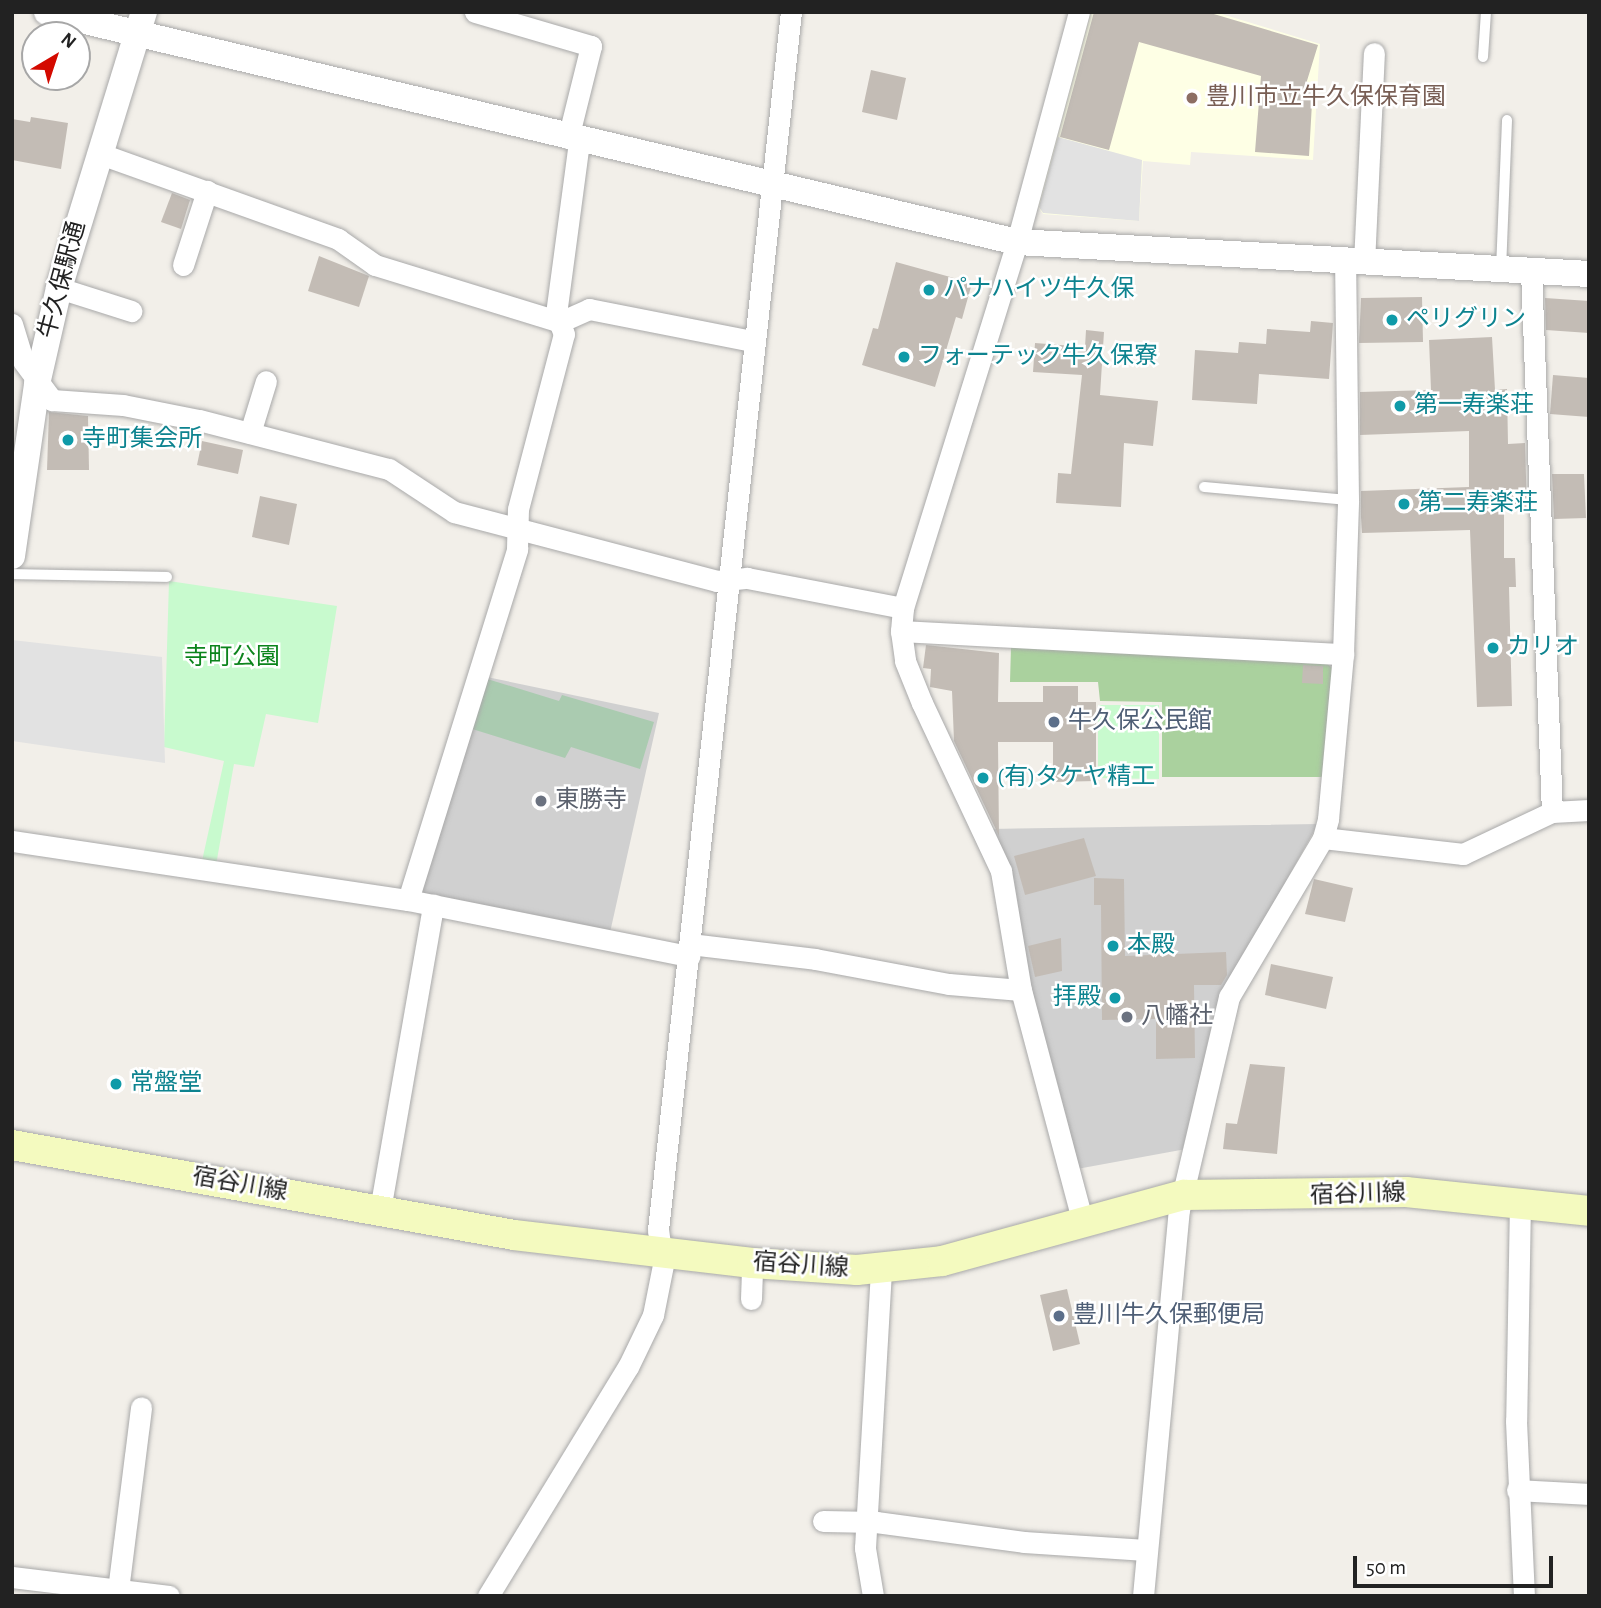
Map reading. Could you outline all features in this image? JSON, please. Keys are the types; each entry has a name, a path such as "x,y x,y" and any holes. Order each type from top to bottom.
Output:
{"main road":[{"name":"宿谷川線","path":"12,1145 514,1235 752,1263 857,1270 942,1261 1184,1195 1406,1192 1589,1211"}],"street":[{"path":"47,12 140,23 574,140 771,181 1017,242 1589,274"},
{"path":"408,900 517,549 518,509 564,334 556,314 574,140 590,46 474,12"},
{"path":"488,1596 645,1335 653,1315 662,1252 658,1230 732,579 752,341 791,12"},
{"path":"1079,12 1017,242 903,608 901,631 905,661 922,703 1001,871 1021,990 1083,1223"},
{"name":"牛久保駅通","path":"12,556 37,384 59,288 140,23"},
{"path":"1143,1596 1184,1195 1228,997 1323,838 1343,654 1355,262 1374,52"},
{"path":"99,153 338,239 376,265 560,322 589,309 752,341"},
{"path":"183,265 207,191"},
{"path":"1531,271 1552,812"},
{"path":"59,288 131,311"},
{"path":"12,324 23,361 37,384 52,400 123,405 250,433 389,469 454,512 717,581 747,578 903,608"},
{"path":"250,433 266,381"},
{"path":"901,631 1343,654"},
{"path":"1323,838 1463,854 1552,812 1589,810"},
{"path":"12,841 408,900 690,950 815,959 949,984 1021,990"},
{"path":"380,1210 433,905"},
{"path":"1520,1202 1517,1490 1524,1596"},
{"path":"751,1299 752,1263"},
{"path":"873,1596 865,1549 881,1267"},
{"path":"118,1590 141,1407"},
{"path":"1517,1490 1589,1494"},
{"path":"823,1521 1024,1542 1146,1550"},
{"path":"12,1577 169,1596"}],"lane":[{"path":"1483,57 1486,12"},
{"path":"1501,270 1507,120"},
{"path":"1204,487 1348,500"},
{"path":"12,574 167,577"}],"shaded area":[{"name":"豊川市立牛久保保育園","path":"1091,12 1215,12 1320,44 1313,160 1191,152 1190,165 1143,161 1139,221 1043,214 1038,207"},
{"path":"1058,137 1142,160 1139,221 1043,213 1039,207"},
{"path":"12,640 162,657 165,763 12,741"},
{"name":"東勝寺","path":"482,676 659,713 609,937 423,895 415,889"},
{"path":"484,678 559,701 562,695 654,722 640,769 571,747 565,758 469,728"},
{"name":"八幡社","path":"1318,824 1257,933 1186,1149 1077,1169 990,829"}],"green space":[{"name":"寺町公園","path":"169,581 337,606 318,723 266,714 254,767 234,764 216,865 202,861 224,761 164,747"},
{"path":"1011,647 1321,659 1335,670 1325,777 1162,777 1162,702 1100,701 1098,682 1010,682"},
{"path":"1098,705 1159,705 1159,779 1098,778"}],"building":[{"path":"1094,12 1207,12 1318,45 1306,84 1313,85 1309,156 1255,152 1261,76 1139,42 1109,150 1060,137"},
{"path":"871,70 906,78 897,120 862,112"},
{"path":"31,117 68,123 61,169 12,160 12,119 30,122"},
{"path":"172,193 190,200 181,229 161,222"},
{"path":"319,256 369,276 359,307 308,291"},
{"path":"896,262 972,283 962,319 956,317 935,387 862,365 873,328 878,329"},
{"name":"ペリグリン","path":"1422,297 1423,342 1359,343 1361,298"},
{"path":"1545,298 1589,301 1589,333 1546,330"},
{"path":"1311,321 1333,323 1329,379 1259,374 1257,404 1192,400 1195,350 1238,353 1239,342 1266,344 1267,329 1310,332"},
{"path":"1086,330 1104,332 1100,395 1158,401 1153,446 1124,443 1121,507 1056,503 1058,473 1071,474 1082,375 1033,372 1035,343 1085,347"},
{"path":"1492,337 1495,390 1507,389 1508,444 1525,443 1527,511 1504,511 1504,558 1515,558 1516,587 1509,587 1512,706 1477,707 1470,530 1362,533 1361,517 1361,491 1469,487 1469,431 1360,435 1360,392 1431,390 1429,340"},
{"path":"1553,375 1589,378 1589,417 1550,414"},
{"name":"寺町集会所","path":"49,412 88,416 89,470 47,470"},
{"path":"202,441 243,450 238,474 197,465"},
{"path":"1552,474 1584,474 1586,518 1554,519"},
{"path":"260,496 297,504 289,545 252,537"},
{"path":"926,645 999,653 998,702 1043,702 1043,686 1078,686 1078,702 1096,702 1096,781 1053,782 1053,742 998,742 999,836 954,741 952,691 930,687 931,669 923,668"},
{"path":"1303,665 1323,666 1323,684 1302,683"},
{"path":"1084,838 1096,876 1025,895 1014,856"},
{"path":"1094,878 1124,879 1125,956 1226,952 1227,975 1221,985 1194,985 1195,1058 1156,1059 1156,1019 1102,1020 1101,905 1094,905"},
{"path":"1314,879 1353,888 1345,922 1305,914"},
{"path":"1061,938 1062,971 1035,977 1028,946"},
{"path":"1271,964 1333,977 1326,1009 1265,995"},
{"path":"1250,1064 1285,1067 1277,1154 1223,1149 1226,1123 1237,1124"},
{"path":"1067,1289 1080,1344 1053,1351 1040,1295"}],"place":[{"name":"豊川市立牛久保保育園","path":"1192,98"},
{"name":"パナハイツ牛久保","path":"929,290"},
{"name":"ペリグリン","path":"1392,320"},
{"name":"フォーテック牛久保寮","path":"904,357"},
{"name":"第一寿楽荘","path":"1400,406"},
{"name":"寺町集会所","path":"68,440"},
{"name":"第二寿楽荘","path":"1404,504"},
{"name":"カリオ","path":"1493,648"},
{"name":"牛久保公民館","path":"1054,722"},
{"name":"(有)タケヤ精工","path":"983,778"},
{"name":"東勝寺","path":"541,801"},
{"name":"本殿","path":"1113,946"},
{"name":"拝殿","path":"1115,998"},
{"name":"八幡社","path":"1127,1017"},
{"name":"常盤堂","path":"116,1084"},
{"name":"豊川牛久保郵便局","path":"1059,1316"}]}
